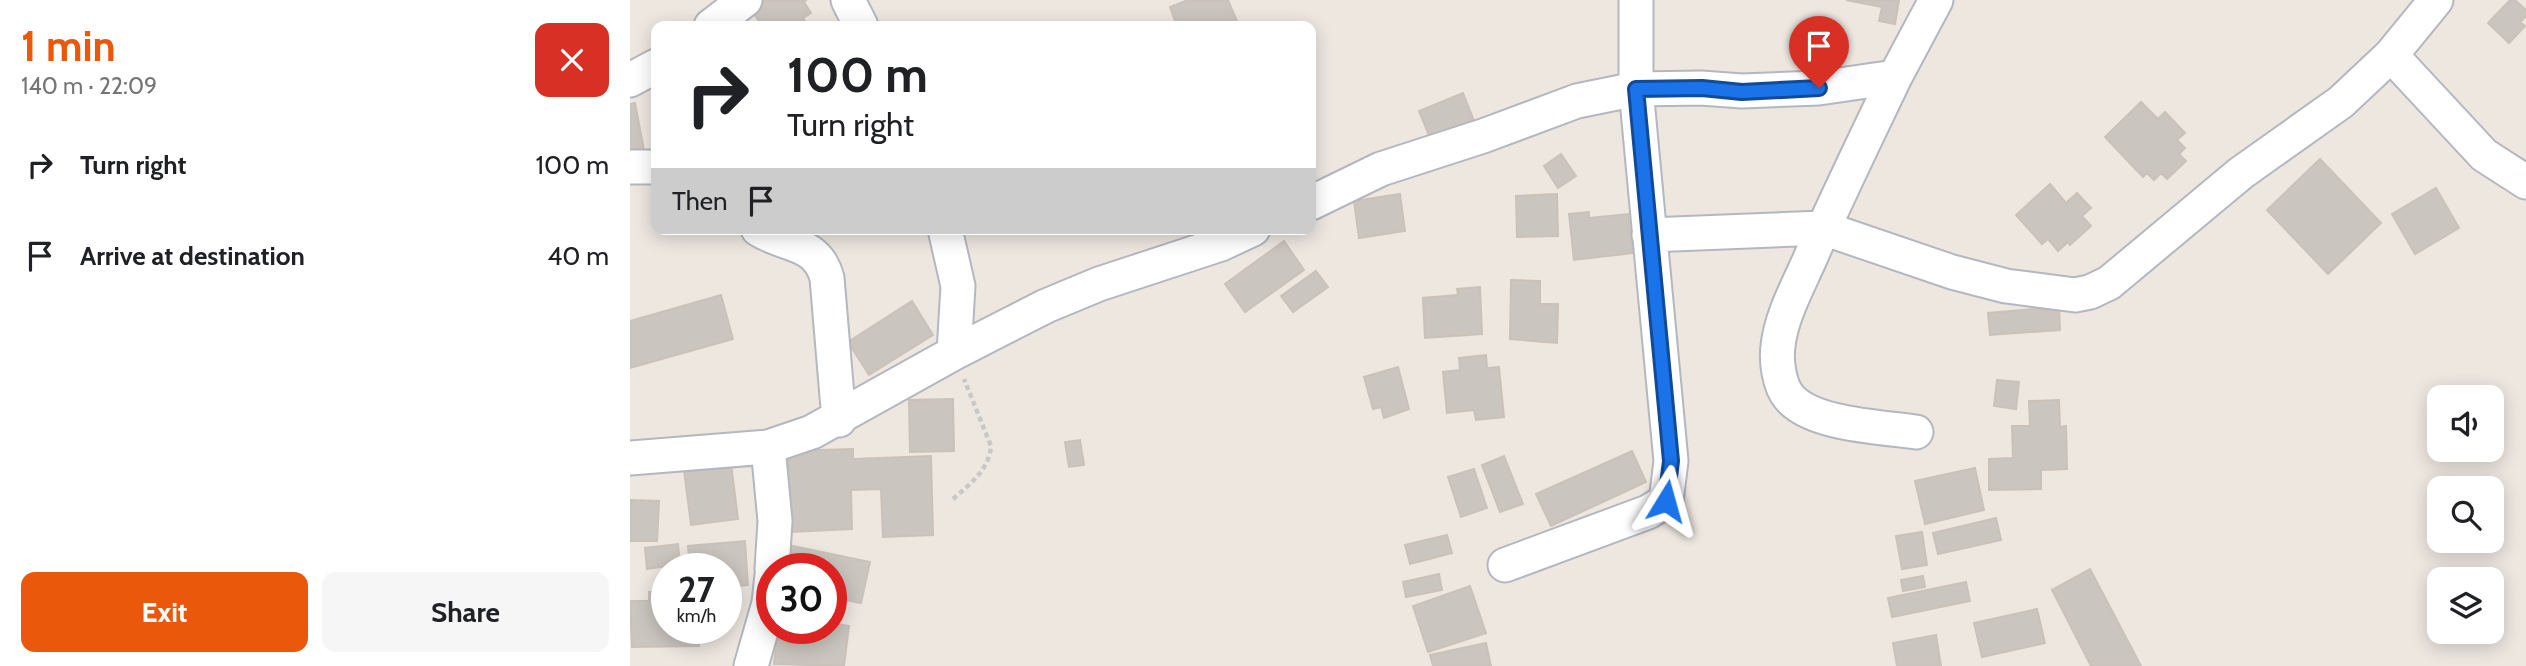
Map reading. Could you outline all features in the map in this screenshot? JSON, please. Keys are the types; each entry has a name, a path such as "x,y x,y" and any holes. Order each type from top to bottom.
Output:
{"street":[{"path":"718,21 746,0"},
{"path":"848,0 858,21"},
{"path":"1505,565 1648,512 1666,501 1671,461 1636,89 1636,0"},
{"path":"1916,432 1842,422 1807,410 1788,397 1777,365 1778,344 1788,308 1895,77 1936,0"},
{"path":"1649,235 1823,228 1952,272 2006,286 2057,294 2091,292 2109,283 2241,173 2341,102 2391,55 2436,0"},
{"path":"2391,55 2484,155 2526,182"},
{"path":"630,80 651,69"},
{"path":"1316,201 1381,169 1483,136 1577,101 1636,89 1702,88 1742,92 1819,88 1895,77"},
{"path":"630,167 651,167"},
{"path":"772,235 814,253 824,264 828,278 839,419"},
{"path":"946,235 958,286 954,353"},
{"path":"630,458 768,447 812,432 954,353 1046,306 1240,235"},
{"path":"768,447 775,521 773,553"},
{"path":"751,666 757,644"}],"path":[{"path":"953,499 984,469 991,446 954,353"}],"building":[{"path":"760,0 806,0 804,2 811,13 803,18 805,21 759,21 749,6"},
{"path":"1188,0 1228,0 1237,21 1175,21 1170,7"},
{"path":"1846,0 1899,0 1895,24 1879,21 1882,7"},
{"path":"2510,0 2515,0 2526,10 2526,16 2520,22 2525,26 2509,43 2488,23"},
{"path":"1463,93 1474,121 1430,138 1419,111"},
{"path":"2141,102 2158,119 2165,112 2185,133 2177,140 2185,148 2179,154 2186,161 2167,179 2161,173 2154,180 2147,173 2143,177 2105,137"},
{"path":"635,103 644,150 630,153 630,104"},
{"path":"1561,154 1576,176 1558,188 1544,166"},
{"path":"2320,159 2381,223 2328,274 2267,210"},
{"path":"2050,184 2066,203 2077,193 2091,208 2082,216 2091,226 2070,245 2068,242 2058,251 2048,239 2042,244 2016,215"},
{"path":"2436,188 2459,228 2415,254 2392,214"},
{"path":"1400,194 1405,231 1359,238 1354,201"},
{"path":"1557,194 1558,236 1517,237 1516,196"},
{"path":"1589,212 1589,218 1628,214 1633,253 1574,260 1569,214"},
{"path":"1284,241 1304,270 1245,312 1225,284"},
{"path":"1316,271 1328,287 1293,312 1281,296"},
{"path":"1511,280 1540,281 1540,304 1558,304 1557,343 1510,339"},
{"path":"1480,287 1482,334 1425,338 1423,298 1458,295 1457,289"},
{"path":"721,295 733,339 630,368 630,321"},
{"path":"912,301 933,335 869,375 848,342"},
{"path":"2059,307 2060,330 1990,335 1988,313"},
{"path":"1486,355 1487,368 1499,367 1504,417 1476,420 1474,410 1447,413 1443,372 1460,370 1459,358"},
{"path":"1398,367 1409,409 1384,418 1381,407 1373,409 1364,377"},
{"path":"1997,380 2019,382 2016,409 1994,406"},
{"path":"953,399 954,451 910,452 909,400"},
{"path":"2059,400 2060,427 2066,426 2067,469 2041,470 2041,489 1989,490 1989,459 2013,458 2012,426 2030,426 2029,401"},
{"path":"1080,440 1084,465 1069,467 1065,442"},
{"path":"853,449 853,459 931,456 933,535 883,537 881,489 851,490 852,529 790,532 787,451"},
{"path":"1632,451 1646,482 1551,526 1536,494"},
{"path":"1504,456 1523,504 1500,512 1482,465"},
{"path":"731,463 738,519 691,525 684,470"},
{"path":"1975,468 1984,510 1925,524 1915,481"},
{"path":"1474,469 1487,508 1461,517 1448,477"},
{"path":"630,500 659,501 657,541 630,541"},
{"path":"1996,518 2001,540 1938,554 1933,533"},
{"path":"1922,532 1927,565 1902,569 1896,536"},
{"path":"1447,535 1452,553 1410,564 1405,545"},
{"path":"745,541 748,585 742,586 742,553 689,553 688,546"},
{"path":"678,544 679,553 651,553 651,568 647,569 645,548"},
{"path":"788,545 827,553 786,553"},
{"path":"847,557 870,562 861,603 847,600"},
{"path":"2090,569 2141,666 2091,666 2052,590"},
{"path":"1439,574 1442,590 1406,597 1403,582"},
{"path":"1923,576 1925,587 1903,591 1901,580"},
{"path":"1966,582 1970,601 1892,617 1888,598"},
{"path":"1470,586 1486,633 1428,652 1413,606"},
{"path":"651,592 651,644 699,646 632,647 630,601 649,601"},
{"path":"2037,609 2045,643 1982,657 1974,623"},
{"path":"1936,635 1941,666 1897,666 1893,643"},
{"path":"1486,643 1491,666 1433,666 1430,655"},
{"path":"776,644 847,644 844,666 774,664"}],"route":[{"path":"1666,501 1671,461 1636,89 1702,88 1742,92 1819,88"}]}
